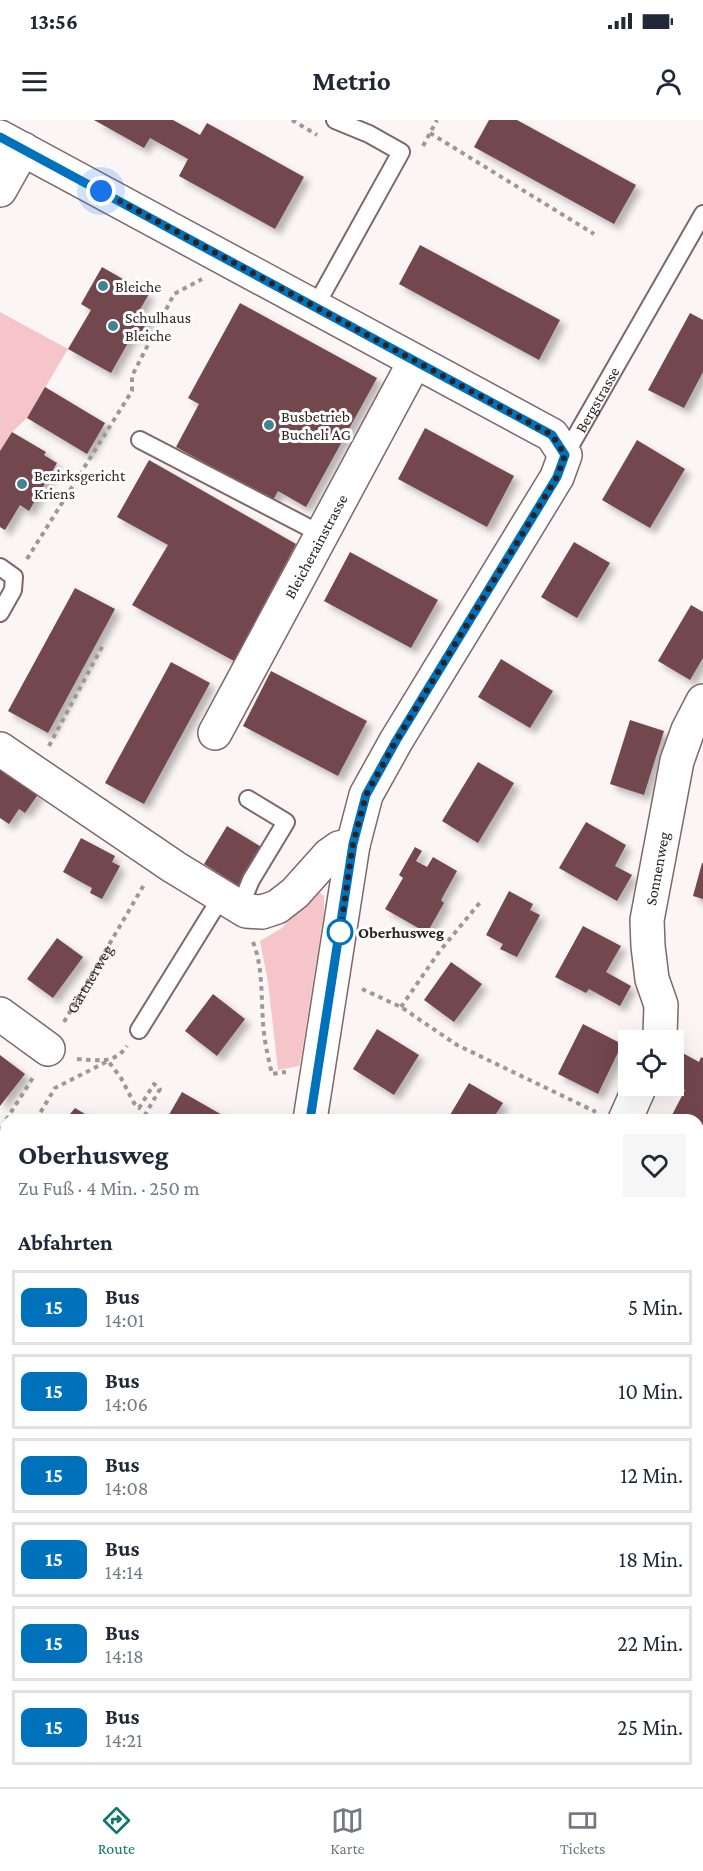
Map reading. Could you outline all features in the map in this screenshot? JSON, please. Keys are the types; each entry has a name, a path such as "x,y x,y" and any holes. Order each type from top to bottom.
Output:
{"street":[{"path":"0,190 11,143 552,435 565,455"},
{"name":"Bleicherainstrasse","path":"215,733 415,361"},
{"name":"Bergstrasse","path":"311,1114 353,844 366,795 396,741 557,477 565,455"},
{"name":"Sonnenweg","path":"660,1030 661,1005 652,978 647,920 677,762 688,730 703,701"},
{"path":"0,748 161,857 240,914 262,912 277,907 295,893 329,855 339,848 353,844"},
{"path":"0,1014 48,1049"},
{"path":"617,1114 632,1096"}],"lane":[{"path":"315,307 401,152 369,134 335,120"},
{"name":"Bergstrasse","path":"565,455 703,214"},
{"path":"140,440 321,534"},
{"path":"0,567 15,578 13,590 0,613"},
{"path":"139,1030 240,914 251,880 286,822 248,798"}],"path":[{"path":"430,134 594,234"},
{"path":"15,578 132,391 132,376 174,294 207,277"},
{"path":"50,744 104,643"},
{"name":"Gärtnerweg","path":"10,1114 161,857"},
{"path":"401,1007 439,952 482,900"},
{"path":"240,914 256,950 266,1048 272,1074"},
{"path":"360,988 401,1007 457,1045 605,1114"},
{"path":"40,1114 55,1088 108,1061 139,1108 154,1084 160,1089 145,1114"}],"shaded area":[{"path":"0,312 68,349 27,418 12,432 0,451"},
{"path":"317,890 324,896 324,912 299,1066 278,1070 268,982 260,941 282,928"}],"building":[{"path":"94,120 173,120 200,135 207,123 304,177 275,229 179,176 188,159 150,138 144,148"},
{"path":"489,120 517,120 636,185 614,224 474,147"},
{"path":"420,245 560,320 539,360 399,284"},
{"name":"Schulhaus Bleiche","path":"102,267 149,294 139,311 150,317 138,337 133,334 111,373 68,349 91,310 81,304"},
{"name":"Busbetrieb Bucheli AG","path":"240,303 377,378 306,507 278,491 273,500 176,447 199,404 188,398"},
{"path":"690,313 703,320 703,372 684,408 648,390"},
{"path":"45,387 105,423 87,454 27,418"},
{"path":"425,428 514,476 487,527 398,479"},
{"name":"Bezirksgericht Kriens","path":"12,432 46,452 44,455 57,463 29,511 20,505 5,530 0,527 0,451"},
{"path":"637,440 685,469 650,528 602,500"},
{"path":"149,460 296,544 234,661 132,605 168,545 117,517"},
{"path":"574,542 610,563 577,618 541,597"},
{"path":"350,552 438,600 411,648 324,601"},
{"path":"75,588 115,609 48,733 8,711"},
{"path":"691,605 703,612 703,658 690,680 658,661"},
{"path":"501,659 553,691 530,728 478,697"},
{"path":"171,662 210,683 144,804 105,783"},
{"path":"271,671 367,721 338,776 243,726"},
{"path":"630,720 664,731 644,795 610,784"},
{"path":"478,762 514,783 478,843 442,821"},
{"path":"0,766 39,793 25,813 19,809 9,824 0,818"},
{"path":"586,822 626,845 615,866 632,875 617,901 559,868"},
{"path":"227,826 263,848 239,886 204,864"},
{"path":"81,838 115,856 112,862 120,866 102,899 90,893 92,888 63,872"},
{"path":"415,847 422,851 416,861 427,867 433,857 457,871 441,900 444,903 427,933 385,909 403,878 399,875"},
{"path":"703,863 703,899 693,896"},
{"path":"509,891 533,904 530,910 540,915 517,957 500,949 503,944 486,935"},
{"path":"583,926 621,946 606,972 631,986 620,1006 589,989 586,993 555,977"},
{"path":"57,938 83,957 53,998 27,979"},
{"path":"451,962 482,984 454,1022 424,1000"},
{"path":"213,994 245,1019 217,1056 185,1031"},
{"path":"583,1024 618,1042 618,1052 598,1094 558,1074"},
{"path":"377,1029 419,1055 394,1095 353,1069"},
{"path":"684,1054 699,1062 701,1057 703,1058 703,1114 673,1114 684,1096"},
{"path":"0,1055 25,1074 0,1106"},
{"path":"469,1083 503,1103 496,1114 451,1114"},
{"path":"182,1092 220,1114 169,1114"},
{"path":"75,1108 85,1114 70,1114"}],"bus line":[{"name":"15","path":"0,137 552,435 565,455 557,477 396,741 366,795 353,844 311,1114"}],"place":[{"name":"Bleiche","path":"103,286"},
{"name":"Schulhaus Bleiche","path":"113,326"},
{"name":"Busbetrieb Bucheli AG","path":"269,425"},
{"name":"Bezirksgericht Kriens","path":"22,484"},
{"name":"Oberhusweg","path":"340,932"}],"route":[{"path":"101,191 552,435 565,455 557,477 396,741 366,795 353,844 340,932"}]}
